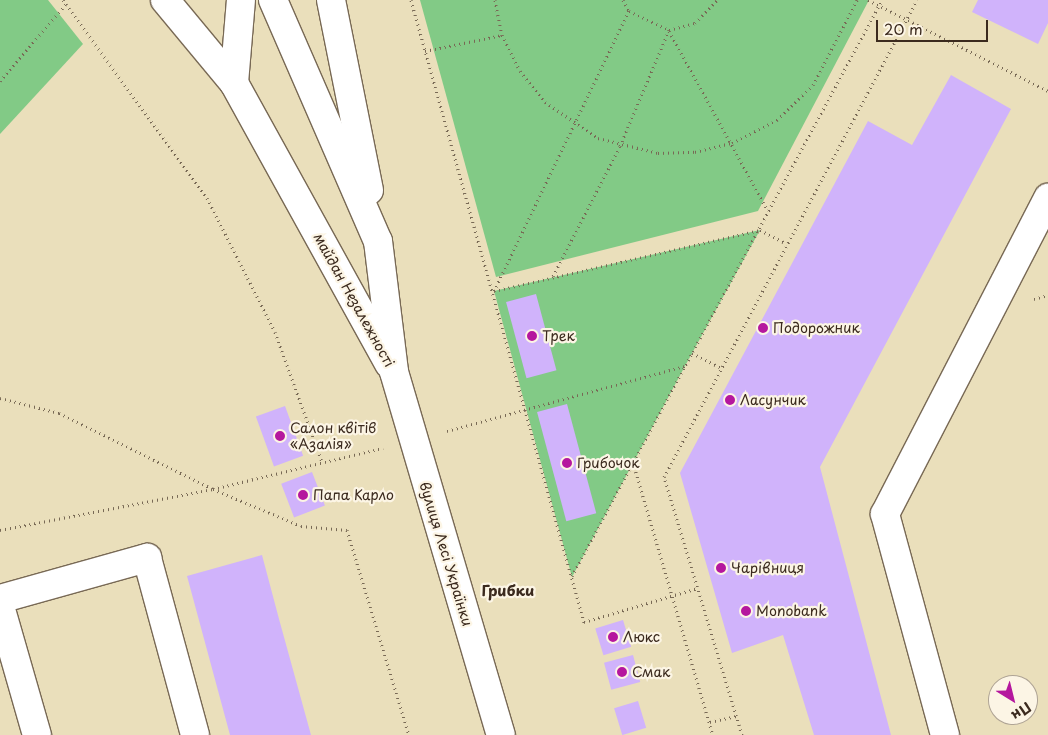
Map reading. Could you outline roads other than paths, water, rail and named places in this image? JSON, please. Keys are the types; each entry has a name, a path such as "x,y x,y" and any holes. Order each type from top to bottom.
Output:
{"main road":[{"name":"майдан Незалежності","path":"165,0 234,83 394,372"},
{"path":"234,83 241,0"},
{"name":"майдан Незалежності","path":"272,0 378,241 394,372"},
{"path":"331,0 378,241"},
{"path":"946,735 885,514 1048,198"},
{"name":"вулиця Лесі Українки","path":"394,372 412,442 501,735"},
{"path":"0,599 147,558 196,735"},
{"path":"0,606 37,735"}],"place":[{"name":"Подорожник","path":"763,328"},
{"name":"Трек","path":"532,336"},
{"name":"Ласунчик","path":"730,400"},
{"name":"Салон квітів «Азалія»","path":"280,436"},
{"name":"Грибочок","path":"567,463"},
{"name":"Папа Карло","path":"303,495"},
{"name":"Чарівниця","path":"721,568"},
{"name":"Monobank","path":"746,611"},
{"name":"Люкс","path":"613,637"},
{"name":"Смак","path":"622,672"}],"district":[{"name":"Грибки","path":"508,590"}]}
